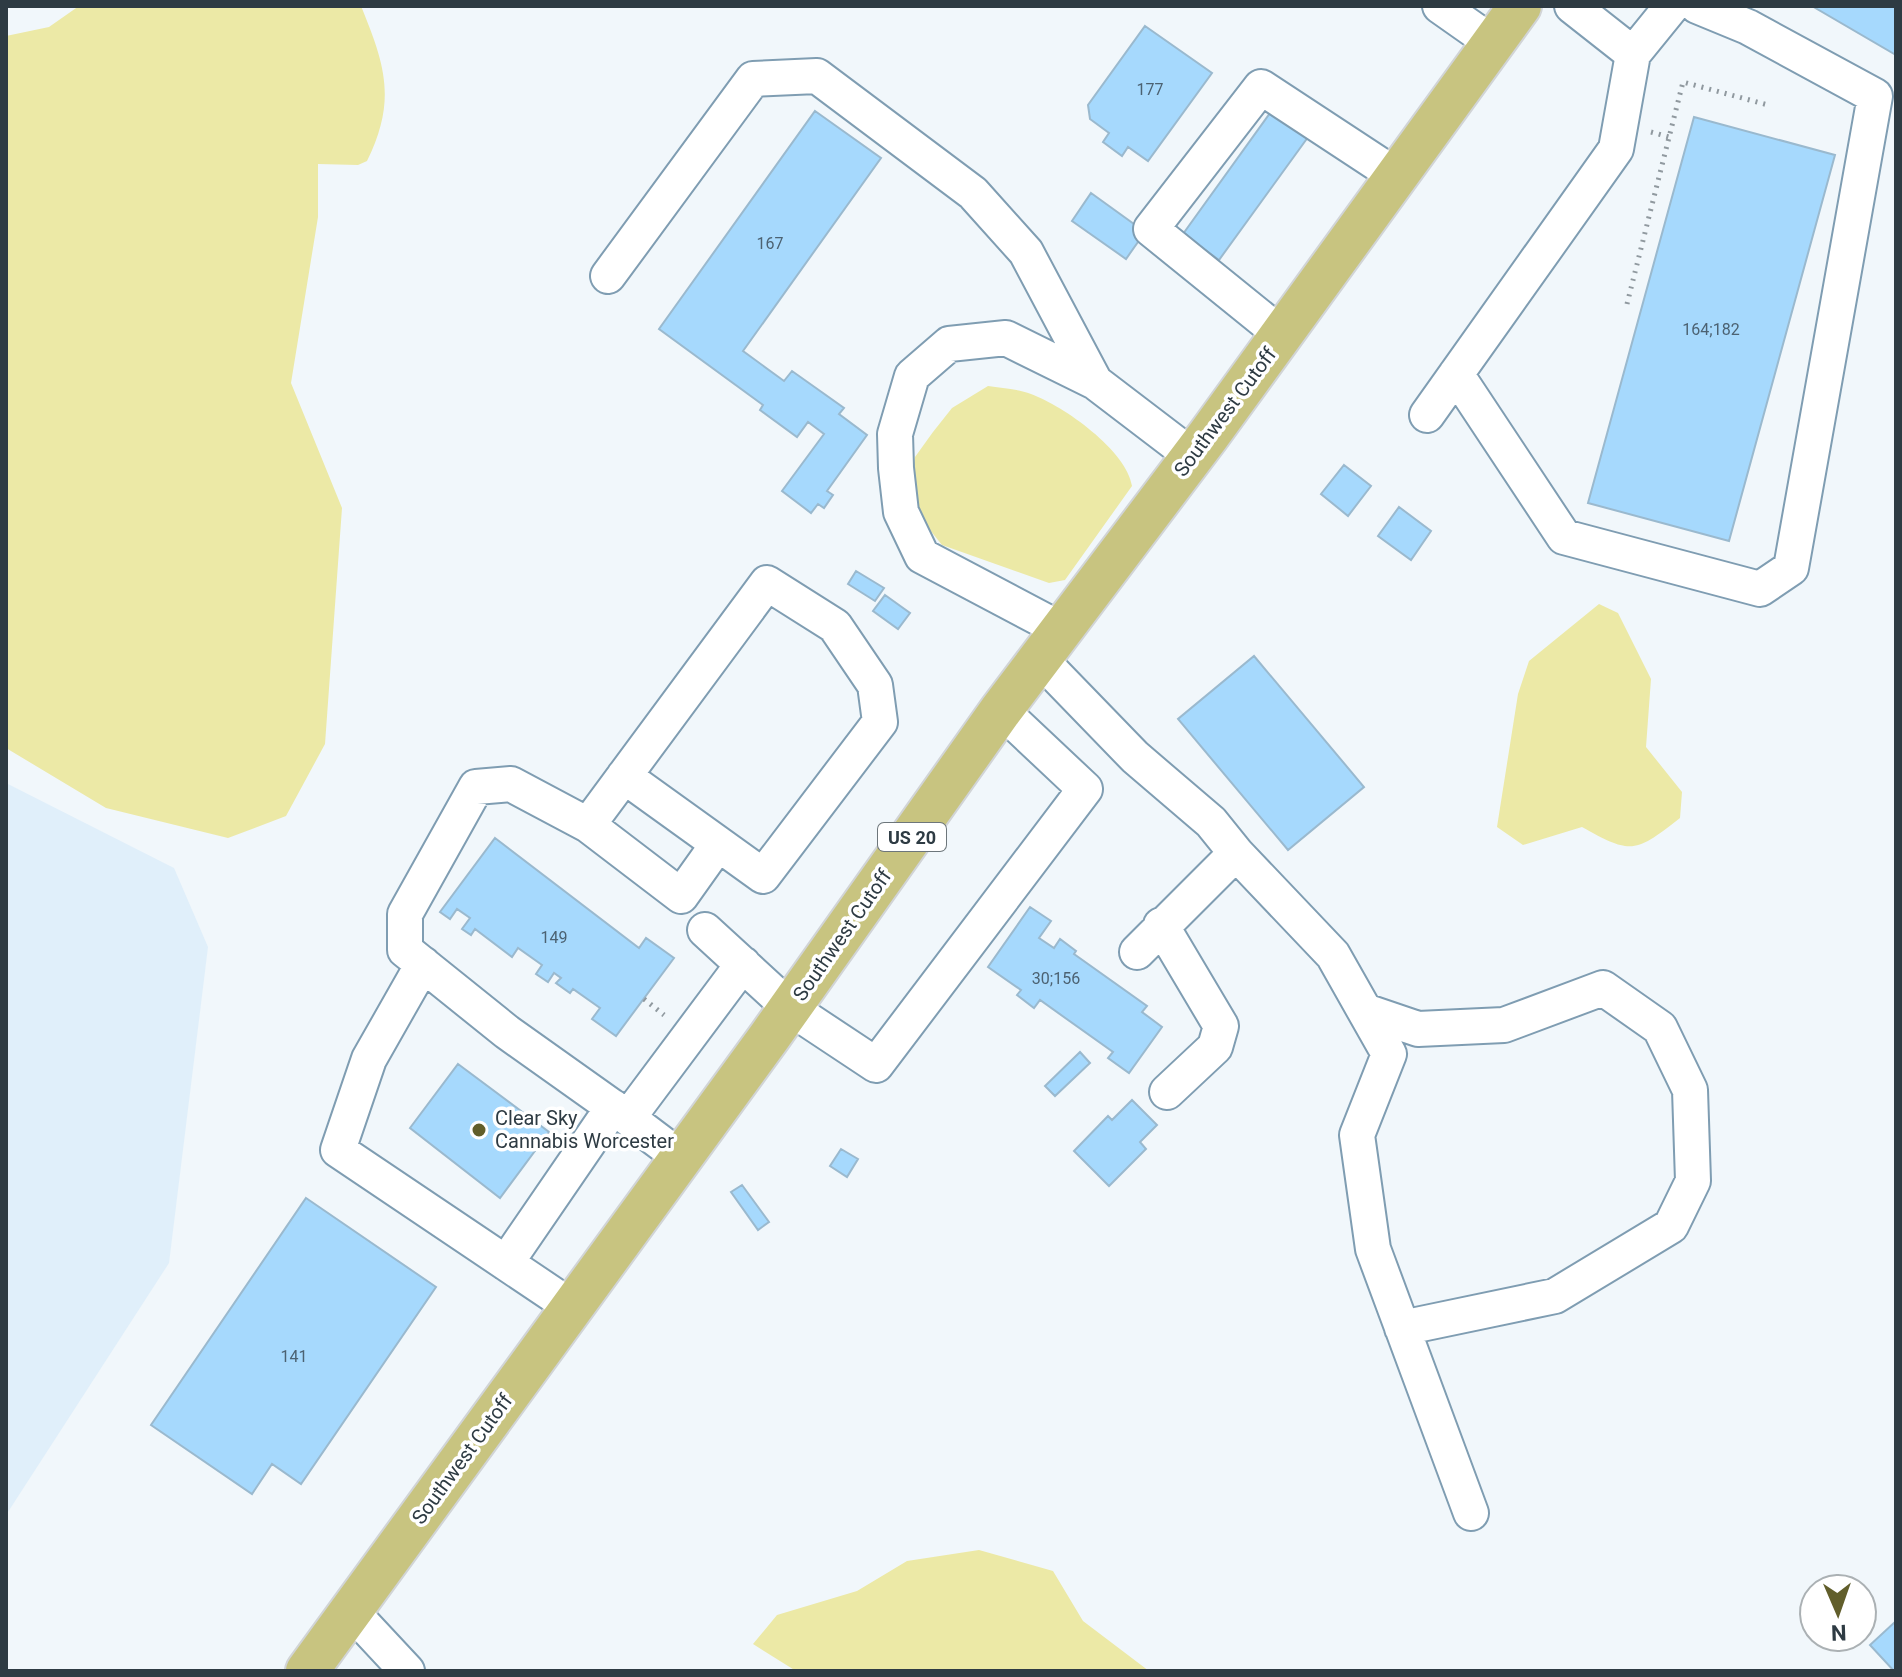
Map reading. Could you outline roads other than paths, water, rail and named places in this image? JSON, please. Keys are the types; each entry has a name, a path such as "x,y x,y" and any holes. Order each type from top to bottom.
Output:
{"main road":[{"name":"Southwest Cutoff","path":"307,1671 790,1008 1001,710 1282,335 1520,6"}],"lane":[{"path":"1440,6 1494,44"},
{"path":"1572,6 1633,54"},
{"path":"1427,415 1616,149 1633,54 1672,6"},
{"path":"1456,374 1564,537 1760,589 1791,568 1875,96 1748,27 1697,6"},
{"path":"608,276 753,79 817,76 973,193 1026,252 1095,382"},
{"path":"1282,335 1151,229 1261,87 1398,177"},
{"path":"1192,456 1095,382 1006,338 949,344 912,376 895,434 901,512 922,556 1051,645 1135,757 1211,822 1236,853 1333,955 1389,1054 1357,1135 1373,1249 1471,1513"},
{"path":"588,825 624,776 767,583 835,626 875,685 880,722 763,876 624,776"},
{"path":"705,930 790,1008 876,1065 1085,789 1001,710"},
{"path":"681,1158 507,1032 405,950 405,914 476,787 511,784 588,825 681,896 718,844"},
{"path":"1137,952 1236,853"},
{"path":"1161,925 1221,1026 1215,1047 1167,1092"},
{"path":"423,964 369,1059 338,1150 573,1308"},
{"path":"506,1263 620,1113 743,964"},
{"path":"1365,1011 1418,1029 1504,1025 1603,988 1660,1028 1690,1090 1693,1181 1671,1226 1555,1296 1402,1328"},
{"path":"351,1611 407,1671"}],"place":[{"name":"Clear Sky Cannabis Worcester","path":"479,1130"}]}
